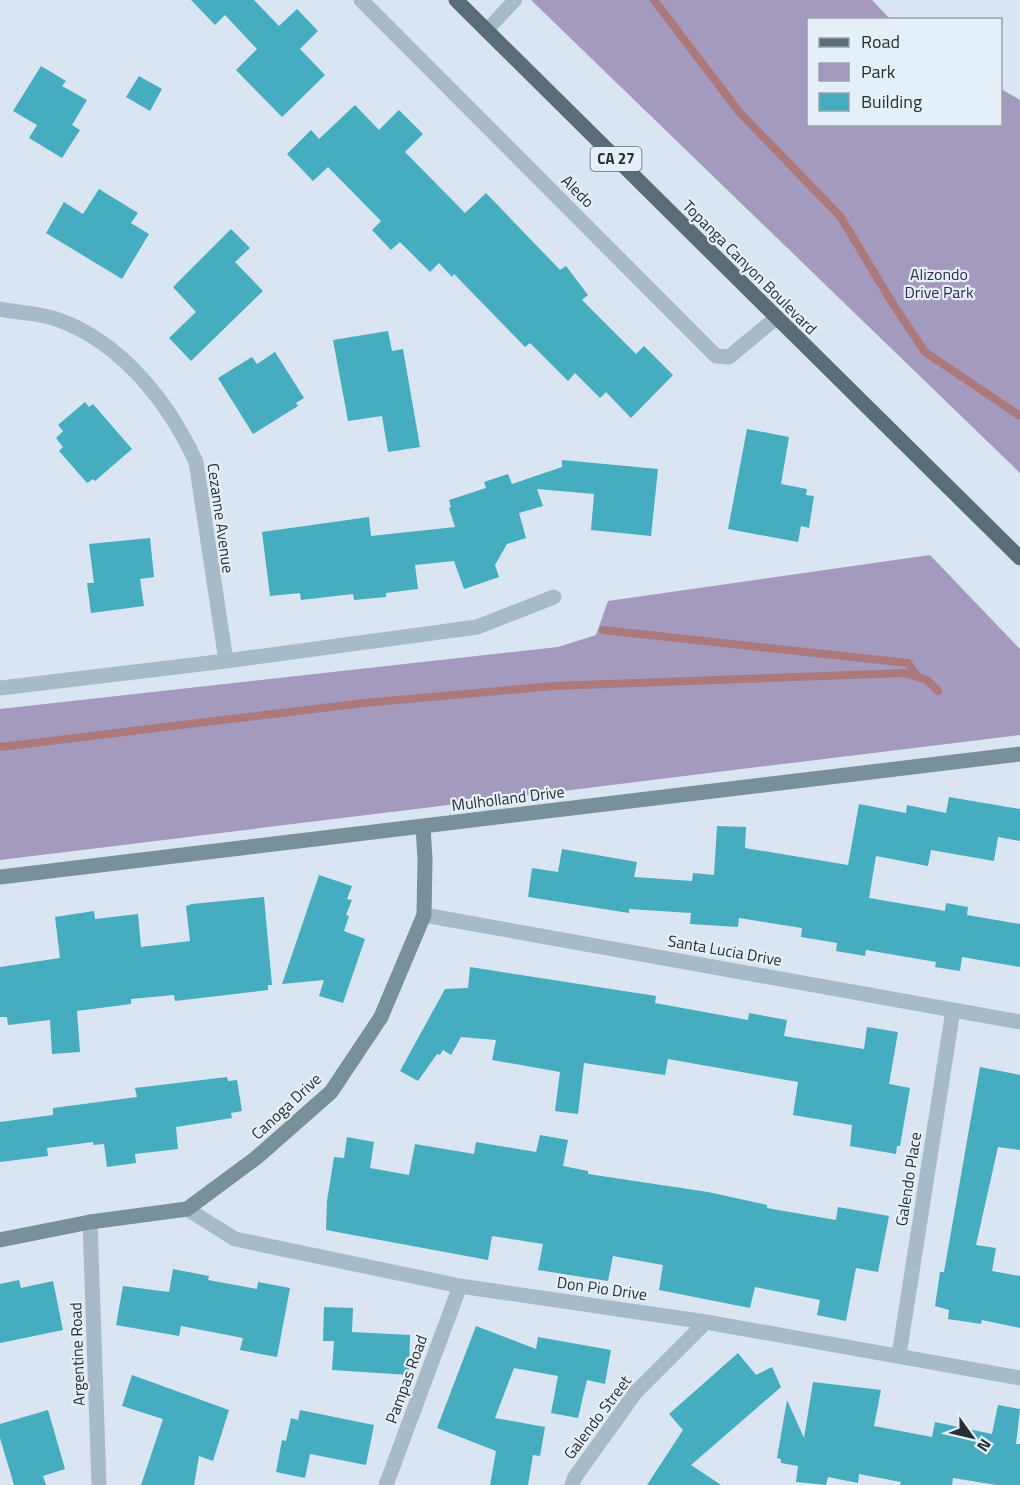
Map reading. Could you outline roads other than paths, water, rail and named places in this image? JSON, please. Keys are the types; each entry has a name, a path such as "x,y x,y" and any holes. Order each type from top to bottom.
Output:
{"main road":[{"name":"Topanga Canyon Boulevard","path":"456,0 1020,558"},
{"name":"Mulholland Drive","path":"0,877 1020,754"},
{"name":"Canoga Drive","path":"0,1240 90,1222 187,1209 256,1158 330,1092 381,1017 424,915 423,826"}],"street":[{"name":"Aledo","path":"361,0 716,356 729,357 776,318"},
{"name":"Cezanne Avenue","path":"0,309 57,319 98,338 127,363 183,432 196,462 225,661"},
{"path":"0,688 477,627 554,597"},
{"name":"Santa Lucia Drive","path":"424,915 1020,1022"},
{"name":"Galendo Place","path":"899,1354 953,1010"},
{"name":"Don Pio Drive","path":"187,1209 236,1239 460,1286 706,1322 899,1354 1020,1378"},
{"name":"Argentine Road","path":"90,1222 99,1485"},
{"name":"Pampas Road","path":"386,1485 460,1286"},
{"name":"Galendo Street","path":"572,1485 575,1477 636,1392 706,1322"}],"lane":[{"path":"486,31 515,0"}],"waterway":[{"path":"654,0 740,113 840,216 925,352 1020,416"},
{"path":"603,630 908,663 918,677"},
{"path":"0,747 364,703 554,686 904,673 927,680 938,691"}],"park label":[{"name":"Alizondo Drive Park","path":"939,283"}]}
